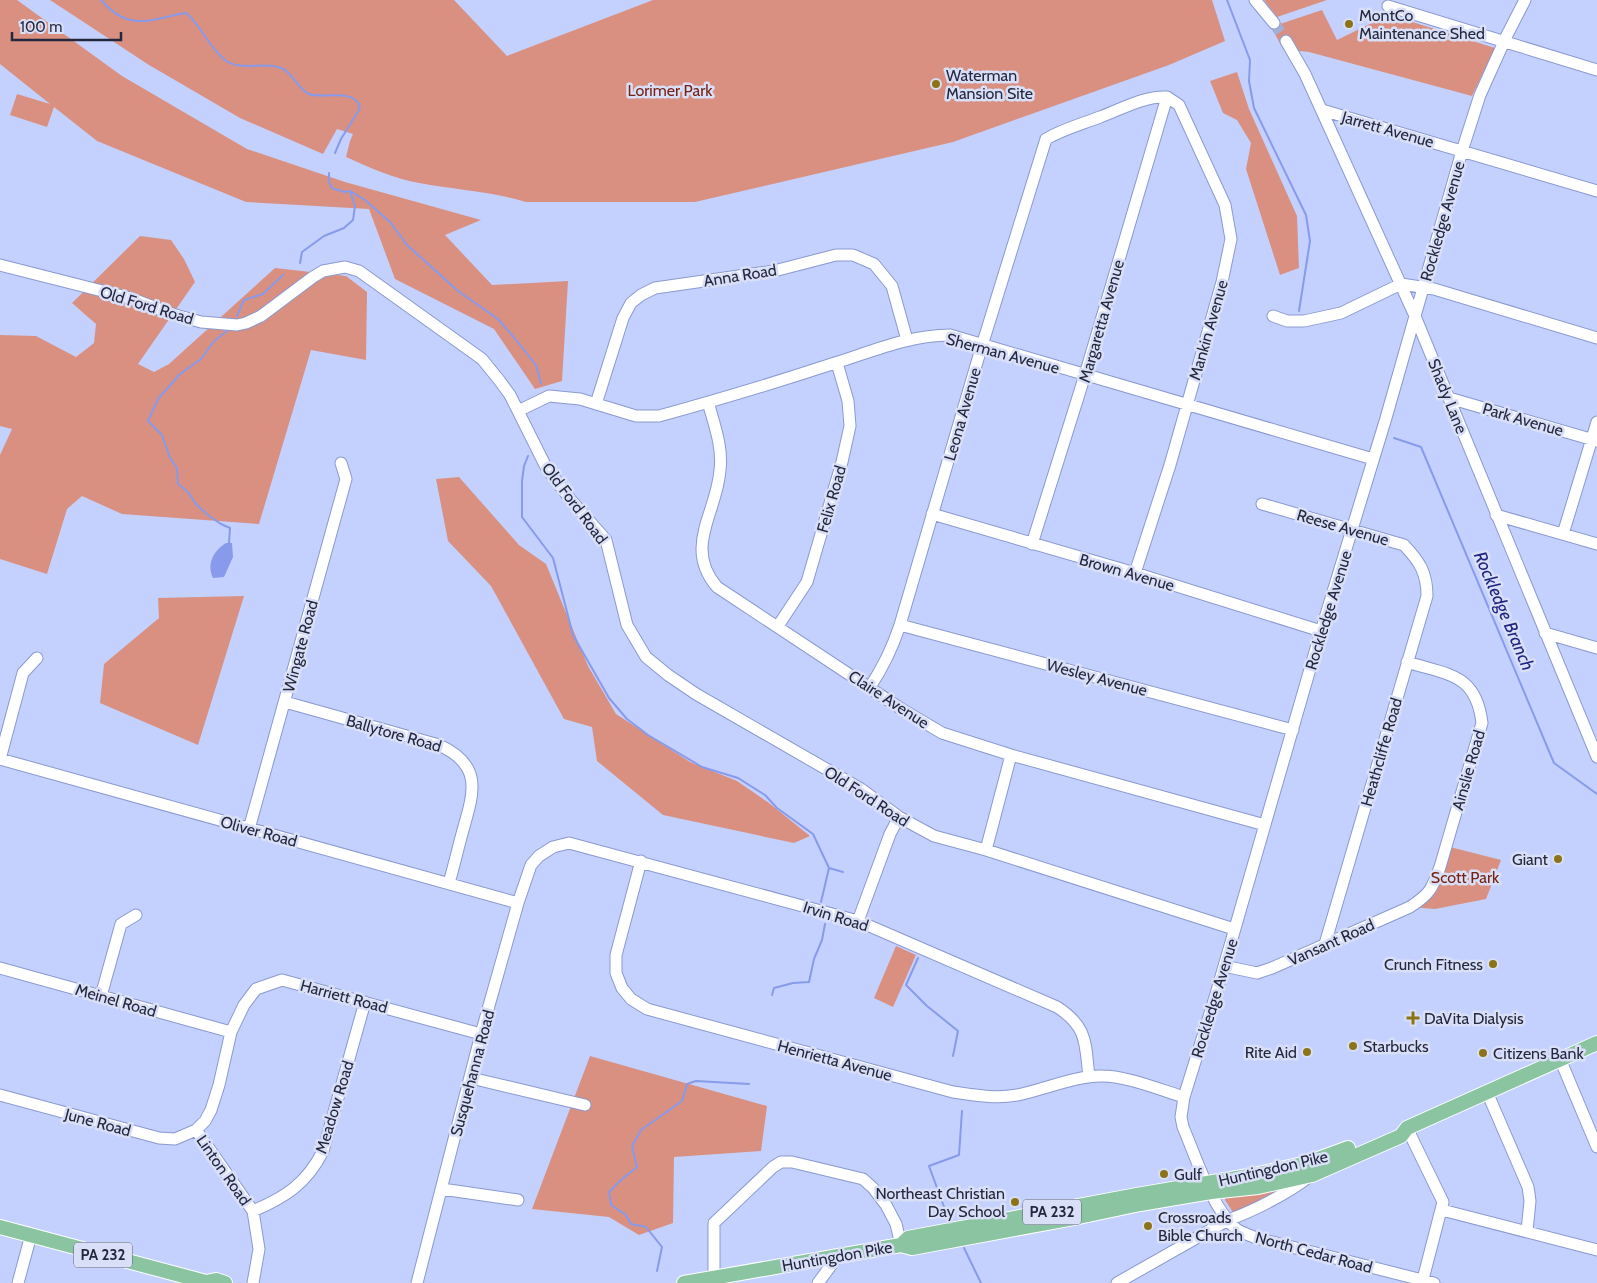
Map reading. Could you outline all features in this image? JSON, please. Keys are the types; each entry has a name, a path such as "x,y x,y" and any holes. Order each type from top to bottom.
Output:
{"main road":[{"name":"Huntingdon Pike","path":"684,1283 901,1245 912,1248 1208,1188 1307,1163 1397,1128 1407,1128 1597,1043"},
{"name":"Huntingdon Pike","path":"1208,1188 1258,1187 1312,1175 1401,1136 1407,1128"},
{"name":"PA 232","path":"0,1227 207,1282 216,1280 225,1283"}],"street":[{"path":"1255,0 1274,23"},
{"name":"Rockledge Avenue","path":"1228,1220 1208,1188 1183,1127 1184,1097 1321,631 1353,530 1462,151 1480,95 1525,0"},
{"path":"1388,6 1597,70"},
{"name":"Shady Lane","path":"1286,41 1306,74 1415,316 1596,752"},
{"name":"Leona Avenue","path":"870,687 881,672 891,652 900,625 982,344 1046,139 1056,133 1100,118 1141,100 1157,96 1167,97"},
{"name":"Margaretta Avenue","path":"1032,544 1085,375 1167,97"},
{"name":"Mankin Avenue","path":"1135,573 1170,465 1222,282 1231,239 1225,205 1178,105 1167,97"},
{"name":"Jarrett Avenue","path":"1322,110 1597,191"},
{"name":"Anna Road","path":"596,404 623,318 631,303 655,288 774,271 836,255 853,254 874,264 889,281 899,306 907,340"},
{"name":"Old Ford Road","path":"0,265 130,298 172,314 201,322 237,324 246,323 261,316 323,271 345,267 359,271 482,359 499,380 518,411 546,467 570,499 606,540 627,625 646,656 696,694 861,789 899,817 934,836 986,850 1234,929"},
{"path":"1273,316 1287,321 1304,322 1341,313 1401,284 1423,286 1597,338"},
{"name":"Sherman Avenue","path":"518,411 549,396 580,399 636,416 659,416 907,340 931,335 950,335 1372,459"},
{"name":"Felix Road","path":"778,626 807,582 842,462 850,426 848,401 836,363"},
{"name":"Park Avenue","path":"1449,398 1594,440"},
{"name":"Claire Avenue","path":"708,402 720,453 721,468 718,486 702,541 702,561 709,578 717,587 900,708 942,733 1011,755 1265,825"},
{"path":"1564,534 1594,440 1597,422"},
{"name":"Wingate Road","path":"249,829 346,479 341,462"},
{"name":"Reese Avenue","path":"1262,504 1404,545 1419,561"},
{"name":"Brown Avenue","path":"932,514 1135,573 1321,631"},
{"path":"1496,515 1597,544"},
{"name":"Heathcliffe Road","path":"1324,944 1427,596 1427,582 1419,561"},
{"name":"Wesley Avenue","path":"900,625 1293,730"},
{"path":"1545,633 1597,648"},
{"path":"0,759 23,673 37,658"},
{"name":"Ainslie Road","path":"1407,662 1461,679 1472,692 1480,706 1482,723 1432,889"},
{"name":"Ballytore Road","path":"285,702 440,745 453,751 463,761 471,775 473,796 449,883"},
{"path":"986,850 1011,755"},
{"name":"Oliver Road","path":"0,759 518,903"},
{"path":"858,921 890,834 899,817"},
{"name":"Irvin Road","path":"531,865 539,856 553,847 570,843 858,921 1057,1007 1070,1015 1079,1026 1084,1040 1089,1077"},
{"name":"Henrietta Avenue","path":"641,862 616,955 616,973 622,988 631,999 647,1009 953,1092 987,1097 1016,1095 1089,1077 1103,1076 1123,1079 1184,1097"},
{"name":"Susquehanna Road","path":"417,1283 481,1034 518,903 531,865"},
{"name":"Vansant Road","path":"1224,966 1257,973 1272,968 1410,907 1422,900 1432,889"},
{"path":"101,996 120,924 136,915"},
{"name":"Meinel Road","path":"0,968 231,1032"},
{"name":"Harriett Road","path":"231,1032 244,1005 256,989 282,980 481,1034"},
{"name":"Meadow Road","path":"253,1211 270,1204 301,1183 314,1168 323,1151 364,1002"},
{"name":"Linton Road","path":"231,1032 219,1085 211,1110 205,1121 196,1130 253,1211 259,1249 253,1283"},
{"path":"1560,1059 1597,1147"},
{"path":"471,1078 585,1105"},
{"path":"1487,1092 1528,1187 1530,1201 1527,1231"},
{"name":"June Road","path":"0,1095 159,1138 175,1139 196,1130"},
{"path":"1407,1128 1442,1202 1427,1282"},
{"path":"714,1277 714,1223 773,1167 781,1162 792,1162 863,1180 873,1188 886,1206 896,1224 901,1245"},
{"path":"1117,1283 1228,1220 1240,1216 1300,1185 1312,1175"},
{"path":"442,1189 518,1200"},
{"path":"1442,1210 1597,1250"},
{"name":"North Cedar Road","path":"1228,1220 1237,1230 1256,1238 1427,1282"},
{"path":"18,1283 31,1235"},
{"path":"818,1283 838,1256"}],"green space":[{"path":"0,0 17,0 122,76 247,149 345,182 481,220 445,235 492,285 568,281 562,381 535,389 494,329 395,279 369,209 246,202 97,141 54,107 47,127 10,115 17,94 50,104 0,64"},
{"name":"Lorimer Park","path":"50,0 454,0 507,56 653,0 1212,0 1225,41 1169,65 953,142 695,202 526,202 486,193 419,183 382,172 346,157 353,134 337,129 323,154 240,118 149,65"},
{"path":"1264,0 1327,0 1277,17"},
{"path":"1322,10 1337,40 1386,16 1403,19 1495,48 1472,96 1309,52 1283,49 1271,27"},
{"path":"1237,72 1249,109 1297,216 1299,268 1280,275 1246,169 1251,143 1237,120 1223,113 1210,81"},
{"path":"140,236 171,240 184,259 195,282 138,364 154,372 169,364 275,268 346,276 367,292 366,360 311,350 259,524 122,514 82,496 67,509 47,574 0,559 0,455 12,429 0,426 0,335 36,336 76,357 94,343 96,324 72,303"},
{"path":"459,477 519,545 546,564 588,666 616,714 690,762 737,781 769,803 810,836 794,843 663,815 597,761 592,727 564,719 491,586 448,541 436,479"},
{"path":"244,596 198,745 100,703 104,664 159,618 158,598"},
{"name":"Scott Park","path":"1446,846 1501,860 1486,899 1435,909 1410,907 1422,900"},
{"path":"896,946 916,955 893,1007 874,998"},
{"path":"590,1056 767,1106 761,1151 674,1157 673,1223 639,1235 609,1217 532,1209"},
{"path":"1290,1185 1234,1214 1225,1200 1225,1198"}],"water":[{"path":"226,543 232,543 233,557 224,577 213,578 210,568 212,558 218,549"}],"waterway":[{"path":"101,0 114,13 128,20 153,20 186,13 197,24 219,55 231,64 274,66 289,73 301,89 309,94 338,95 353,98 360,108 341,139 335,153"},
{"name":"Rockledge Branch","path":"1227,0 1250,60 1249,81 1254,108 1306,215 1310,241 1299,311"},
{"path":"329,173 329,182 332,188 344,192 350,191"},
{"path":"350,191 365,200 390,222 407,245 458,291 498,319 536,365 541,384"},
{"path":"300,263 302,252 324,236 344,228 353,220 355,206 350,191"},
{"path":"237,316 244,300 263,294 283,275"},
{"path":"227,331 214,341 201,359 180,374 158,399 148,421 162,435 170,458 177,468 178,484 188,492 196,504 209,516 230,528 229,543"},
{"name":"Rockledge Branch","path":"1394,438 1421,447 1554,763 1597,794"},
{"path":"528,456 524,466 522,481 522,517 553,558 573,635 609,698 627,719 648,735 702,767 738,778 765,795 777,808 813,834 829,868 821,902"},
{"path":"829,868 843,872"},
{"path":"772,995 774,988 793,983 809,982 825,924"},
{"path":"918,958 906,985 927,1006 958,1031 953,1056"},
{"path":"657,1271 662,1247 646,1227 631,1224 626,1215 611,1205 609,1192 637,1167 632,1146 641,1130 682,1101 687,1084 696,1081 749,1084"},
{"path":"947,1215 929,1166 959,1155 962,1111"},
{"path":"964,1248 981,1283"}],"tunnel":[{"path":"1274,23 1286,41"}],"place":[{"name":"MontCo Maintenance Shed","path":"1349,24"},
{"name":"Waterman Mansion Site","path":"936,84"},
{"name":"Giant","path":"1558,859"},
{"name":"Crunch Fitness","path":"1493,964"},
{"name":"DaVita Dialysis","path":"1413,1018"},
{"name":"Starbucks","path":"1353,1046"},
{"name":"Rite Aid","path":"1307,1052"},
{"name":"Citizens Bank","path":"1483,1053"},
{"name":"Gulf","path":"1164,1174"},
{"name":"Northeast Christian Day School","path":"1015,1202"},
{"name":"Crossroads Bible Church","path":"1148,1226"}]}
